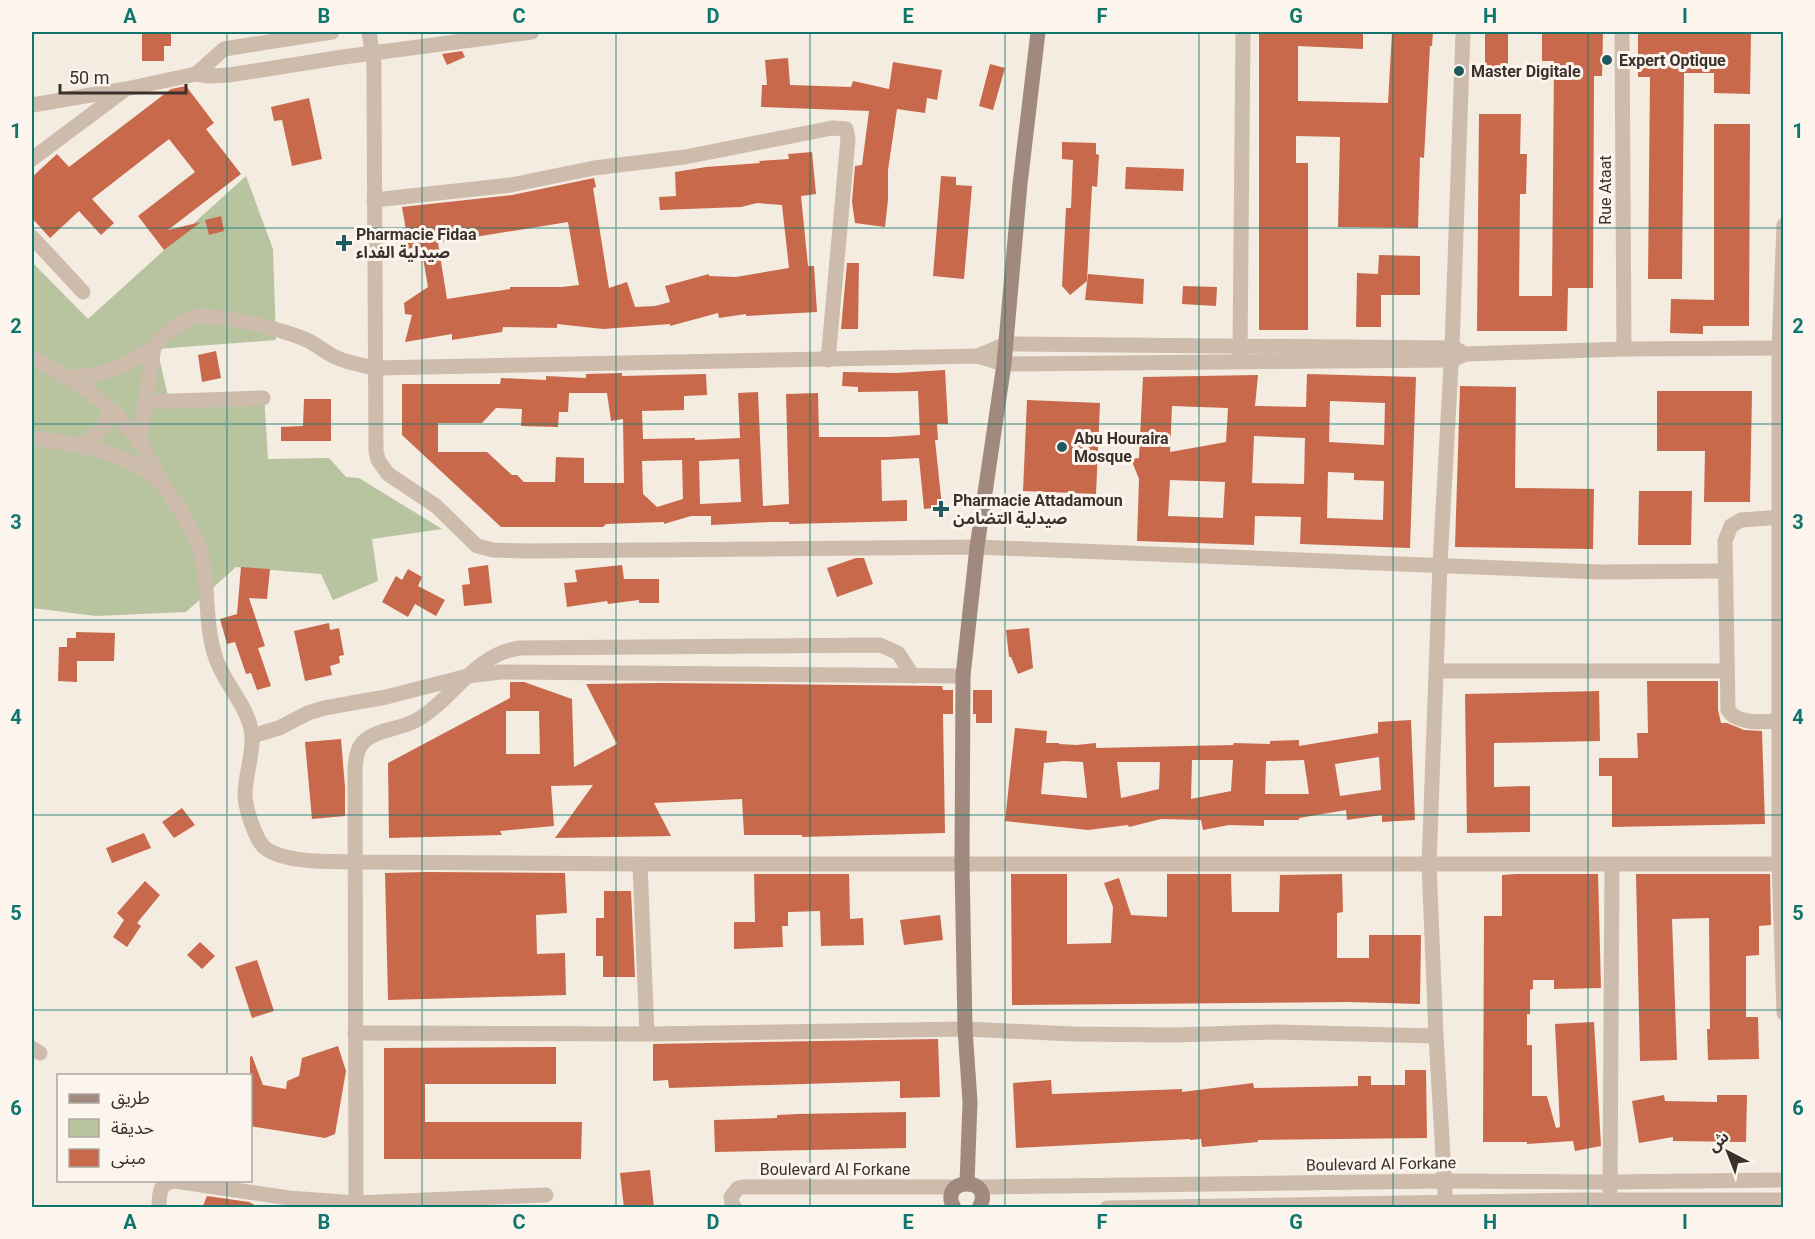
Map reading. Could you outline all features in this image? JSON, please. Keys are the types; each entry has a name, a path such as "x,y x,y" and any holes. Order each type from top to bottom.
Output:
{"street":[{"path":"196,74 224,49 332,32"},
{"path":"369,32 375,99 375,368 378,460 388,474 436,506 473,543 485,549 528,551 977,547 1601,572 1725,571"},
{"path":"32,105 196,74 229,75 532,32"},
{"path":"967,1186 970,1102 965,1029 962,864 963,676 977,547 1004,364 1020,184 1038,32"},
{"path":"1240,363 1243,32"},
{"path":"1446,1205 1429,864 1440,564 1456,354 1454,247 1463,32"},
{"name":"Rue Ataat","path":"1622,32 1624,349"},
{"path":"32,159 126,89"},
{"path":"374,200 511,185 594,168 686,157 832,128 846,129 848,139 828,360"},
{"path":"1784,225 1781,348 1781,864 1784,1013"},
{"path":"32,237 84,292"},
{"path":"70,378 95,375 124,366 154,347 161,338 178,326 191,318 205,316 289,333 342,360 375,368 978,356 1004,364 1240,363 1624,349 1781,348"},
{"path":"978,356 1006,344 1240,345 1456,354"},
{"path":"139,442 154,347"},
{"path":"32,357 70,378 102,400 112,410 139,442 194,533 204,568 208,627 216,659 240,704 252,736 245,795 247,811 263,846 277,854 309,860 356,862 640,864 1781,864"},
{"path":"146,402 263,398"},
{"path":"83,447 102,428 112,410"},
{"path":"32,438 83,447 132,463 152,475 165,488"},
{"path":"1782,518 1741,520 1731,526 1725,541 1726,703 1731,716 1742,720 1782,721"},
{"path":"356,1205 355,768 360,747 367,739 416,721 468,675 499,653 520,648 880,645 898,653 913,676"},
{"path":"1437,671 1726,671"},
{"path":"252,736 279,728 308,713 324,708 386,697 468,675 500,672 963,676"},
{"path":"640,864 647,1034"},
{"path":"1610,1201 1612,864"},
{"path":"355,1033 647,1034 965,1029 1074,1034 1173,1035 1275,1032 1436,1036"},
{"name":"Boulevard Al Forkane","path":"735,1208 731,1197 738,1188 743,1187 1784,1180"},
{"path":"159,1208 161,1187 171,1182"},
{"path":"182,1182 289,1198 356,1205 546,1195"},
{"path":"954,1208 951,1198 967,1186"},
{"path":"967,1186 982,1198 979,1208"},
{"path":"1107,1208 1582,1204 1610,1201 1670,1204 1784,1200"}],"green space":[{"path":"246,176 273,249 276,340 157,349 168,396 264,395 268,459 329,458 346,477 359,478 442,529 372,539 378,581 333,600 321,574 236,567 186,612 96,616 32,608 32,262 88,319"}],"building":[{"path":"142,32 171,32 171,46 164,46 164,61 142,61"},
{"path":"1259,32 1363,32 1363,49 1298,46 1298,101 1388,103 1392,32 1433,32 1432,46 1430,46 1424,158 1420,157 1418,228 1338,227 1340,137 1296,136 1296,163 1308,163 1308,330 1259,330"},
{"path":"1485,32 1508,32 1508,76 1485,76"},
{"path":"1542,32 1603,32 1602,76 1594,76 1593,288 1568,288 1567,331 1477,331 1479,114 1521,114 1520,154 1527,154 1526,194 1520,194 1519,296 1552,296 1554,61 1542,61"},
{"path":"1638,32 1751,32 1750,94 1714,93 1714,73 1684,73 1682,279 1648,279 1650,77 1638,77"},
{"path":"462,51 465,57 447,65 442,54"},
{"path":"788,58 790,85 851,87 853,81 889,89 893,62 942,70 937,100 927,98 925,113 897,109 888,170 885,227 855,223 852,202 855,166 862,165 869,111 761,107 762,85 767,85 765,60"},
{"path":"990,64 1005,68 993,110 979,106"},
{"path":"186,86 214,123 206,129 241,174 168,230 201,222 164,250 138,216 195,172 169,139 92,199 114,223 101,235 79,211 50,238 32,218 32,177 57,154 69,167 171,89"},
{"path":"309,98 322,159 292,166 282,120 274,121 271,107"},
{"path":"1714,124 1750,124 1749,326 1703,326 1703,334 1670,333 1671,299 1714,300"},
{"path":"1062,142 1096,143 1096,154 1099,155 1097,187 1092,186 1087,281 1070,295 1062,286 1066,208 1071,208 1073,160 1062,159"},
{"path":"812,152 816,194 801,196 808,266 814,266 817,312 746,316 746,314 719,318 718,313 670,326 670,324 603,329 557,324 557,328 503,327 502,332 452,340 452,334 405,342 412,315 405,314 404,303 428,287 421,246 402,250 400,235 406,230 402,207 512,195 594,178 596,187 593,188 609,288 627,282 635,307 655,306 670,302 665,286 709,274 709,276 736,277 789,268 782,205 757,203 741,207 660,210 659,197 676,196 675,172 789,159 788,154","holes":["568,222 579,285 510,287 510,289 447,299 438,243"]},
{"path":"1126,167 1184,169 1183,191 1125,189"},
{"path":"941,176 956,177 956,185 972,186 964,279 933,276"},
{"path":"221,216 224,231 209,235 205,220"},
{"path":"1379,255 1420,256 1420,295 1381,295 1381,327 1356,327 1357,273 1378,274"},
{"path":"847,263 859,263 858,329 841,329"},
{"path":"1088,274 1144,279 1143,304 1085,300"},
{"path":"1183,286 1217,287 1216,306 1182,304"},
{"path":"216,351 221,378 202,382 198,355"},
{"path":"945,370 948,424 937,424 938,440 935,440 942,507 924,509 919,458 881,460 882,501 907,500 907,521 711,525 711,516 691,516 664,524 664,522 606,524 603,527 501,527 402,435 402,384 500,384 501,378 546,380 546,376 586,378 586,374 622,373 622,376 706,374 707,395 684,396 684,410 642,411 643,439 740,438 738,393 758,392 763,506 789,504 786,394 818,393 819,437 920,435 918,391 858,392 858,387 842,386 843,372 896,373","holes":["569,393 607,393 611,421 623,419 624,483 584,483 584,458 556,457 555,482 524,482 517,475 512,475 487,452 438,452 438,423 482,423 496,408 522,409 521,426 558,427 559,412 568,412","739,459 741,502 700,504 699,461","682,460 683,499 657,507 643,494 642,461"]},
{"path":"1307,374 1416,377 1410,548 1300,544 1301,517 1255,516 1254,545 1137,541 1139,479 1131,459 1139,458 1143,377 1258,375 1255,406 1306,407","holes":["1330,401 1385,403 1384,445 1329,442","1172,406 1228,408 1226,442 1170,452","1254,436 1305,438 1304,484 1252,483","1328,472 1354,473 1354,480 1384,481 1383,520 1327,518","1170,480 1225,482 1223,518 1168,516"]},
{"path":"1460,386 1516,387 1515,488 1594,489 1593,549 1455,547"},
{"path":"1657,391 1752,391 1750,502 1704,502 1705,451 1657,451"},
{"path":"304,399 331,399 331,441 281,441 281,427 303,426"},
{"name":"Abu Houraira Mosque","path":"1027,400 1100,403 1096,494 1023,491"},
{"path":"1639,491 1692,491 1691,545 1638,545"},
{"path":"856,558 864,558 873,584 837,597 827,568"},
{"path":"488,565 492,603 464,606 462,585 470,584 468,568"},
{"path":"622,565 624,579 659,579 659,603 639,603 639,600 608,604 607,601 567,607 564,583 577,582 575,570"},
{"path":"241,567 270,569 267,599 249,598 265,646 258,648 271,686 257,690 251,673 246,674 235,642 227,644 220,619 237,614"},
{"path":"408,569 422,577 418,586 445,600 436,616 415,604 408,617 382,602 396,576 402,580"},
{"path":"329,623 330,630 339,628 344,655 339,656 340,663 330,666 332,675 305,681 294,631"},
{"path":"1029,628 1033,668 1018,674 1009,657 1006,630"},
{"path":"76,632 115,633 114,661 77,661 77,682 58,681 59,647 67,647 67,638 76,638"},
{"path":"1647,681 1718,681 1718,710 1721,723 1744,730 1762,731 1765,824 1612,827 1612,776 1599,776 1599,758 1638,758 1637,733 1648,733"},
{"path":"510,682 524,682 572,699 574,767 617,744 586,684 942,686 943,690 953,690 953,714 943,714 945,833 802,837 802,835 744,835 742,799 654,803 671,836 555,838 593,785 551,786 554,826 500,831 502,835 389,838 388,763 510,698","holes":["506,711 539,711 540,754 506,754"]},
{"path":"973,690 992,690 992,723 976,723 976,714 973,714"},
{"path":"1599,691 1600,741 1494,743 1494,787 1530,786 1530,832 1467,833 1465,694"},
{"path":"1411,720 1415,820 1382,822 1382,815 1347,820 1346,810 1299,818 1299,820 1264,820 1264,826 1229,825 1203,830 1201,820 1161,819 1129,827 1128,825 1088,830 1005,821 1015,728 1047,731 1046,743 1076,745 1096,743 1096,748 1233,745 1234,743 1270,744 1270,741 1299,740 1299,746 1378,733 1378,722","holes":["1379,757 1381,790 1340,796 1335,764","1192,760 1233,760 1231,791 1191,799","1304,760 1309,794 1265,794 1266,761","1083,762 1087,798 1041,794 1044,763","1117,762 1160,762 1159,789 1121,798"]},
{"path":"341,739 345,816 312,819 305,742"},
{"path":"182,808 195,825 174,838 162,822"},
{"path":"144,833 151,848 112,863 106,848"},
{"path":"385,873 565,873 567,913 536,915 537,954 565,953 566,995 388,1000"},
{"path":"754,874 849,874 850,919 863,918 864,945 821,946 820,911 788,912 788,926 782,926 783,947 734,949 734,922 755,922"},
{"path":"1011,874 1067,874 1067,944 1111,943 1113,907 1104,883 1119,878 1131,915 1167,917 1167,874 1231,874 1232,912 1279,912 1280,875 1342,874 1343,912 1337,913 1337,958 1369,958 1369,935 1421,935 1420,1004 1348,1002 1012,1005"},
{"path":"1598,874 1601,988 1554,989 1554,980 1533,980 1533,989 1530,990 1530,1014 1527,1014 1527,1045 1532,1045 1532,1096 1547,1096 1556,1128 1560,1127 1555,1024 1594,1022 1601,1146 1575,1151 1573,1141 1527,1144 1527,1142 1483,1142 1484,916 1502,916 1502,875"},
{"path":"1636,874 1770,874 1771,925 1759,926 1759,955 1746,956 1746,1017 1758,1017 1759,1059 1708,1060 1709,918 1672,919 1677,1060 1640,1061"},
{"path":"145,881 160,895 137,923 141,926 127,947 113,937 124,920 117,913"},
{"path":"604,891 631,891 635,977 603,977 603,956 596,956 596,918 604,918"},
{"path":"940,915 943,940 904,945 900,920"},
{"path":"200,942 215,956 202,969 187,955"},
{"path":"257,960 274,1011 252,1018 235,967"},
{"path":"938,1039 940,1097 900,1098 900,1081 669,1088 668,1080 653,1081 653,1044"},
{"path":"338,1046 346,1071 335,1134 325,1138 252,1126 250,1057 252,1056 263,1085 286,1089 287,1081 299,1076 302,1058"},
{"path":"556,1047 556,1084 425,1084 425,1122 582,1122 581,1159 384,1159 384,1048"},
{"path":"1405,1070 1426,1070 1427,1138 1258,1140 1258,1142 1202,1147 1201,1139 1190,1139 1016,1148 1013,1083 1051,1080 1052,1094 1182,1089 1182,1092 1253,1083 1254,1088 1358,1086 1358,1076 1371,1076 1371,1085 1405,1085"},
{"path":"1664,1095 1665,1101 1717,1102 1717,1095 1747,1095 1746,1142 1673,1141 1673,1137 1639,1143 1632,1101"},
{"path":"906,1112 906,1148 715,1152 714,1120 777,1118 777,1115 798,1114"},
{"path":"650,1170 654,1208 624,1208 620,1173"},
{"path":"207,1196 249,1202 260,1208 202,1208"}],"place":[{"name":"Expert Optique","path":"1607,60"},
{"name":"Master Digitale","path":"1459,71"},
{"name":"Pharmacie Fidaa صيدلية الفداء","path":"344,243"},
{"name":"Abu Houraira Mosque","path":"1062,447"},
{"name":"Pharmacie Attadamoun صيدلية التضامن","path":"941,509"}]}
